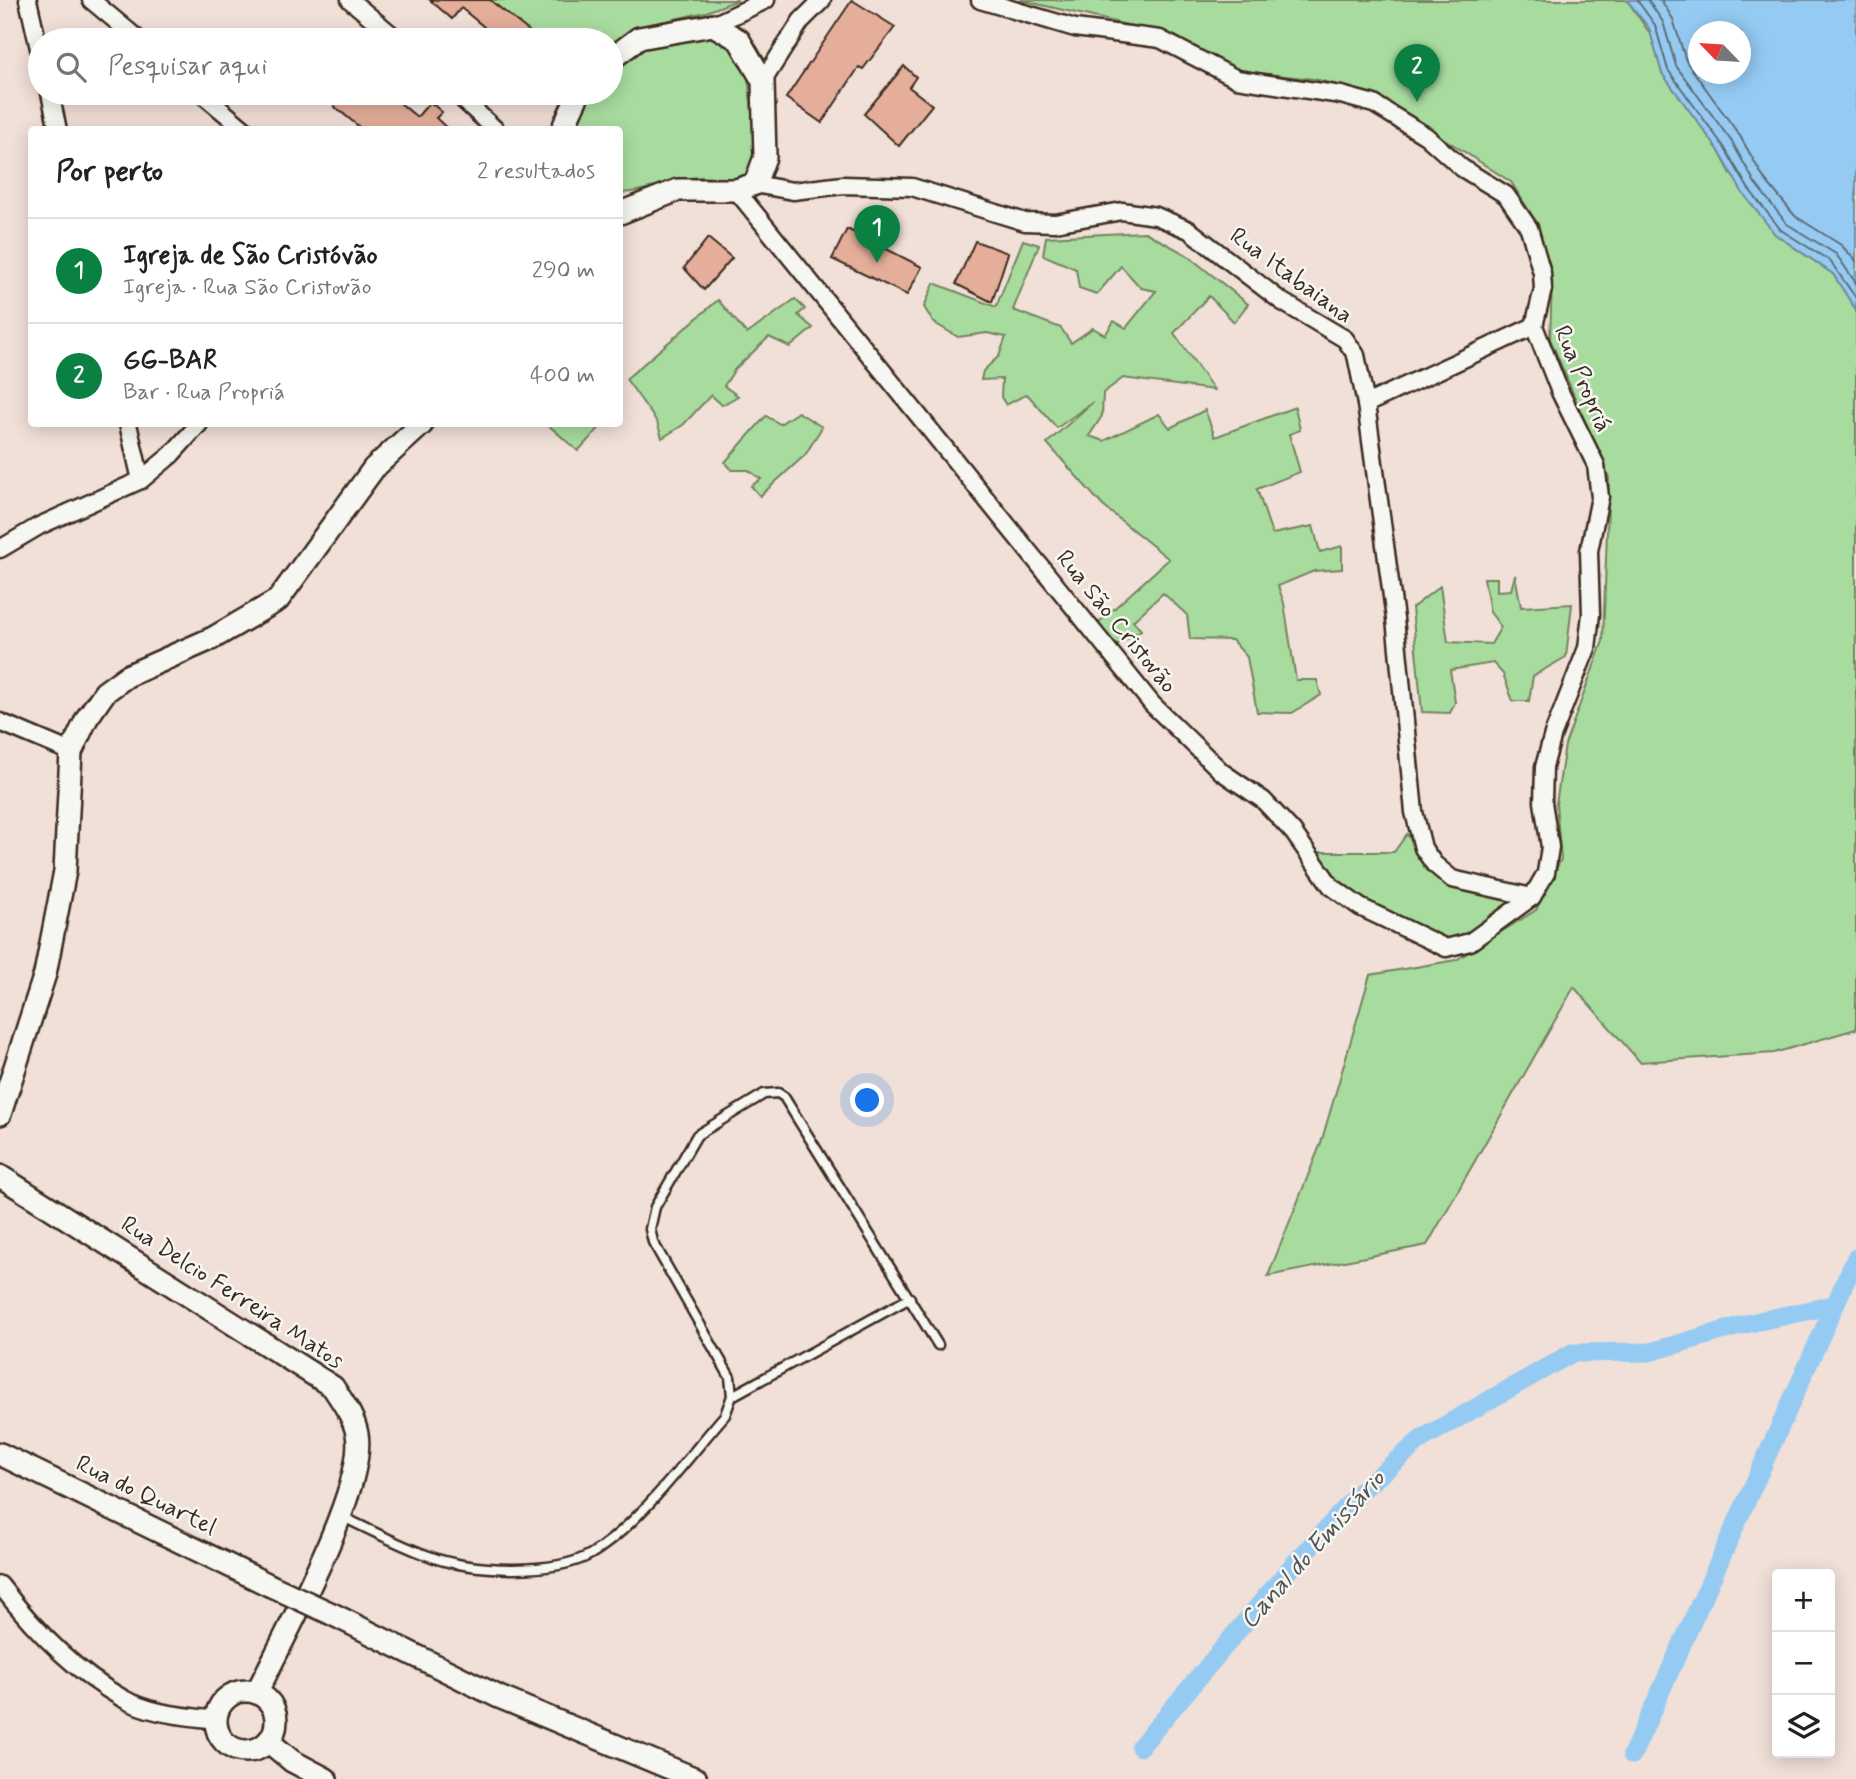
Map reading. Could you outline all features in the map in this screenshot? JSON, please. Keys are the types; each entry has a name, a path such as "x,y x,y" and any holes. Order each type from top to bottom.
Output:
{"street":[{"path":"28,0 34,28"},
{"path":"91,0 125,28"},
{"path":"349,0 383,28"},
{"path":"623,51 639,38 713,25 766,0"},
{"path":"763,81 801,21 822,0"},
{"name":"Rua Propriá","path":"980,0 1075,28 1160,39 1237,79 1341,95 1374,104 1426,136 1462,168 1506,195 1529,228 1542,273 1543,289 1534,326 1560,392 1595,465 1600,497 1589,551 1591,614 1587,648 1553,734 1544,767 1543,802 1550,847 1546,873 1532,897"},
{"path":"623,210 678,190 745,187 765,156 763,81 739,40 713,25"},
{"path":"53,105 57,126"},
{"path":"215,105 240,126"},
{"path":"469,105 492,126"},
{"path":"562,126 573,105"},
{"name":"Rua Itabaiana","path":"745,187 793,191 843,185 912,187 1026,222 1055,223 1122,211 1156,216 1189,230 1281,301 1345,339 1356,355 1366,404 1395,619 1414,812 1423,848 1434,864 1452,879 1532,897"},
{"name":"Rua São Cristovão","path":"745,187 1152,704 1222,772 1263,800 1293,832 1331,886 1360,907 1446,948 1470,942 1532,897"},
{"path":"1366,404 1534,326"},
{"path":"129,427 141,480"},
{"path":"0,549 39,526 141,480 171,456 197,427"},
{"path":"0,1114 45,974 65,871 71,752 87,718 105,692 127,676 213,638 278,600 374,468 419,427"},
{"path":"0,722 71,752"},
{"name":"Rua Delcio Ferreira Matos","path":"0,1175 333,1387 348,1410 357,1434 357,1467 341,1516 257,1692"},
{"name":"Rua do Quartel","path":"0,1454 499,1697 696,1779"},
{"path":"0,1585 71,1662 123,1699 168,1714 216,1720"},
{"path":"238,1691 257,1692 274,1707 277,1718 269,1742 246,1752 228,1745 221,1738 216,1720 222,1702 238,1691"},
{"path":"269,1742 292,1761 326,1779"}],"lane":[{"path":"341,1516 431,1558 477,1566 540,1567 571,1563 593,1553 641,1512 725,1415 732,1396 730,1377 653,1242 650,1229 655,1207 697,1135 764,1094 778,1093 784,1097 938,1345"},
{"path":"732,1396 910,1298"}],"green space":[{"path":"488,0 738,0 706,12 634,28 623,36 623,28 520,28"},
{"path":"1020,0 1627,0 1651,35 1662,73 1775,234 1833,274 1856,310 1856,1029 1774,1053 1640,1062 1574,987 1427,1245 1268,1276 1321,1143 1370,975 1456,960 1536,910 1561,859 1556,804 1565,745 1603,641 1609,478 1550,339 1552,282 1538,225 1511,182 1374,94 1314,79 1239,71 1175,36"},
{"path":"704,31 731,45 747,69 758,161 749,176 736,185 704,177 677,180 623,193 623,126 573,126 585,105 623,105 623,56 637,44"},
{"path":"1145,232 1187,255 1248,304 1234,322 1209,296 1174,333 1214,390 1123,378 1103,393 1102,416 1089,436 1104,441 1159,414 1170,428 1205,410 1215,437 1295,407 1300,430 1289,434 1300,472 1257,489 1272,534 1313,526 1320,552 1342,546 1342,569 1314,571 1278,586 1284,603 1296,680 1317,680 1321,695 1292,713 1257,712 1247,657 1232,640 1190,639 1187,615 1163,593 1133,621 1141,630 1116,646 1097,624 1169,559 1103,506 1047,443 1093,402 1057,428 1027,394 1006,405 1001,397 1002,379 981,380 983,371 999,356 1006,337 987,333 958,337 933,322 924,307 934,283 996,307 1023,240 1039,245 1013,310 1061,328 1071,343 1093,328 1105,335 1114,321 1126,328 1156,291 1141,288 1121,266 1097,294 1079,288 1076,269 1043,255 1046,237"},
{"path":"795,299 805,309 798,315 813,328 790,347 769,337 735,369 724,386 738,396 722,405 711,395 683,425 662,438 657,422 626,379 718,300 747,334"},
{"path":"798,412 822,427 805,455 760,496 751,486 761,479 748,470 732,470 725,462 766,416 780,424"},
{"path":"550,427 600,427 578,451"},
{"path":"1515,575 1521,607 1572,604 1566,657 1533,676 1529,701 1513,701 1503,674 1493,663 1450,670 1455,702 1450,713 1422,712 1412,608 1440,586 1448,642 1491,644 1501,627 1490,612 1484,578 1497,578 1497,591 1511,590"},
{"path":"1407,834 1426,863 1517,901 1468,936 1444,940 1363,901 1335,879 1317,852 1394,852"}],"water":[{"path":"1627,0 1856,0 1856,310 1833,274 1775,234 1742,192 1719,151 1662,73 1649,28"}],"building":[{"path":"430,0 490,0 525,28 483,28 461,8 452,19"},
{"path":"852,0 895,27 863,69 859,67 822,123 786,98"},
{"path":"904,66 916,77 909,87 932,105 899,146 864,114"},
{"path":"402,105 417,117 427,105 434,105 442,112 436,118 445,126 358,126 334,106"},
{"path":"847,229 922,267 907,295 832,259"},
{"path":"708,238 732,258 704,290 684,268"},
{"path":"975,241 1008,253 992,302 956,284"}],"waterway":[{"path":"1632,1755 1856,1258"},
{"name":"Canal do Emissário","path":"1140,1747 1286,1573 1362,1490 1423,1438 1572,1353 1650,1352 1750,1323 1835,1305"}],"place":[{"name":"GG-BAR","path":"1417,102"},
{"name":"Igreja de São Cristóvão","path":"877,263"}]}
